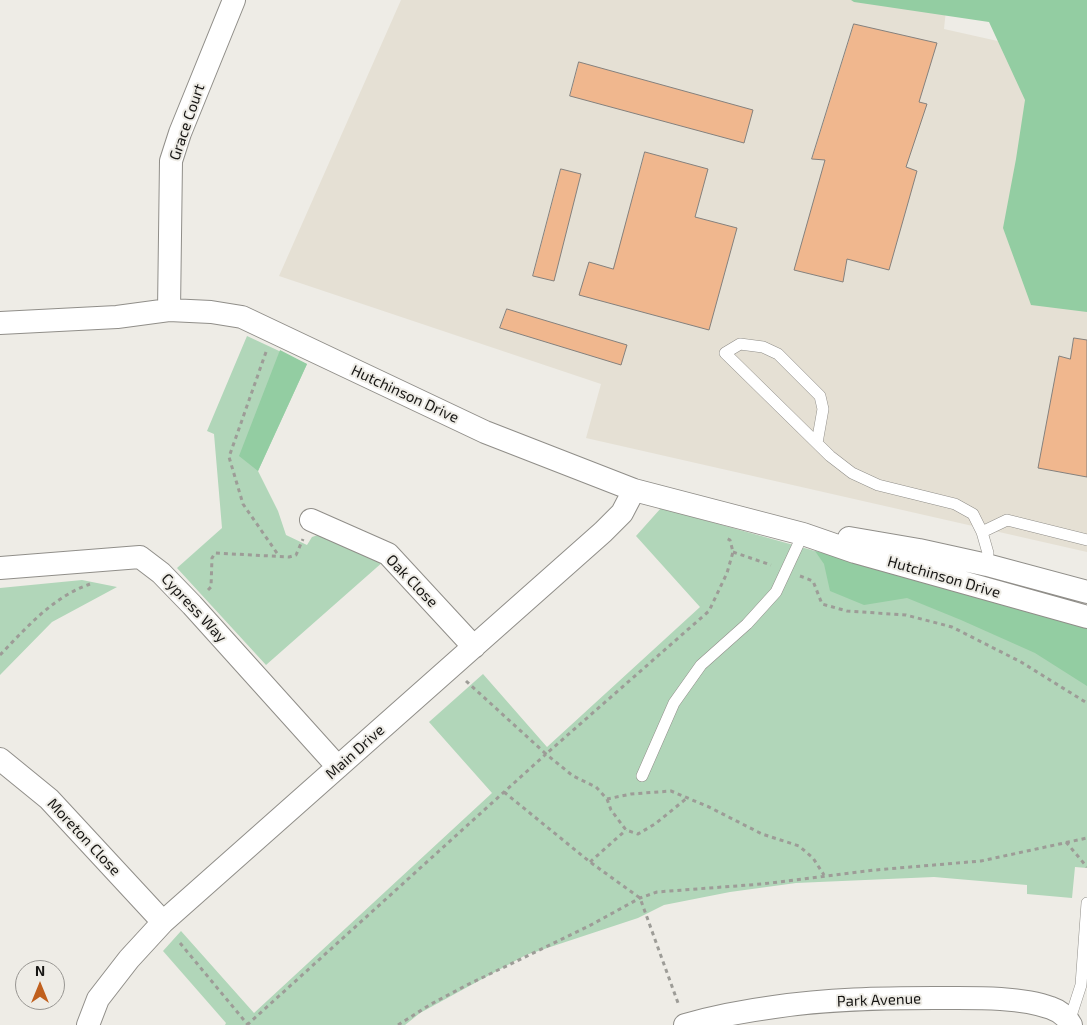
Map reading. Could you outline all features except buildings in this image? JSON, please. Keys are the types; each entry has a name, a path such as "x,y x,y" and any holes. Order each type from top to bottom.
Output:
{"street":[{"name":"Grace Court","path":"168,310 171,161 180,133 234,0"},
{"name":"Hutchinson Drive","path":"0,323 117,317 168,310 210,312 242,317 485,432 634,490 803,534 855,552 1087,617"},
{"name":"Main Drive","path":"88,1025 98,999 129,959 163,922 603,532 622,513 634,490"},
{"name":"Oak Close","path":"311,520 388,554 474,647"},
{"name":"Hutchinson Drive","path":"803,534 862,539 986,565 1087,592"},
{"name":"Cypress Way","path":"0,568 140,558 161,573 192,605 338,767"},
{"name":"Moreton Close","path":"0,759 49,799 163,922"},
{"name":"Park Avenue","path":"685,1025 776,1006 831,1001 954,998 1027,1002 1052,1008 1063,1014 1070,1023"}],"lane":[{"path":"817,443 823,409 820,396 778,354 763,347 740,344 725,353 817,443 852,473 878,485 955,504 973,514 982,532 988,553 982,588"},
{"path":"982,532 1008,520 1087,540"},
{"path":"642,776 674,703 701,665 747,624 776,592 803,534"},
{"path":"1070,1023 1080,985 1087,903"}],"path":[{"path":"272,332 229,457 243,504 279,556"},
{"path":"192,605 211,587 212,558 215,553 290,557 296,555 311,520"},
{"path":"180,942 247,1025 546,754 709,611 727,573 733,552 730,540 725,537"},
{"path":"733,552 813,581 822,604 847,611 906,615 952,627 1021,662 1087,703"},
{"path":"0,655 28,626 58,600 75,589 98,581"},
{"path":"450,668 546,754 574,776 596,787 607,799 611,810 626,830 638,834 655,824 687,798"},
{"path":"607,799 631,794 671,791 710,807 762,834 799,846 813,858 824,875"},
{"path":"504,792 590,862 640,898 678,1003"},
{"path":"590,862 626,830"},
{"path":"398,1025 439,999 589,926 640,898 657,892 762,884 824,875 982,861 1087,838"},
{"path":"1066,842 1087,867"}],"shaded area":[{"path":"401,0 947,0 944,29 1087,61 1087,552 586,438 601,384 279,276"}],"green space":[{"path":"851,0 1087,0 1087,312 1031,305 1003,228 1025,100 989,22 854,2"},
{"path":"247,336 307,364 258,471 278,511 286,535 307,545 312,537 321,534 384,561 266,665 177,568 222,528 214,434 207,431"},
{"path":"280,350 307,364 258,471 239,456"},
{"path":"661,508 1087,623 1087,868 1075,867 1072,898 1027,894 1027,885 934,877 796,883 730,892 664,905 638,918 526,955 420,1013 405,1025 225,1025 226,1023 163,951 181,931 254,1013 492,793 429,722 483,674 547,747 700,607 636,536"},
{"path":"815,551 1087,623 1087,686 1035,653 907,598 864,605 830,591 824,564"},
{"path":"82,580 117,587 52,622 0,675 0,588"}]}
